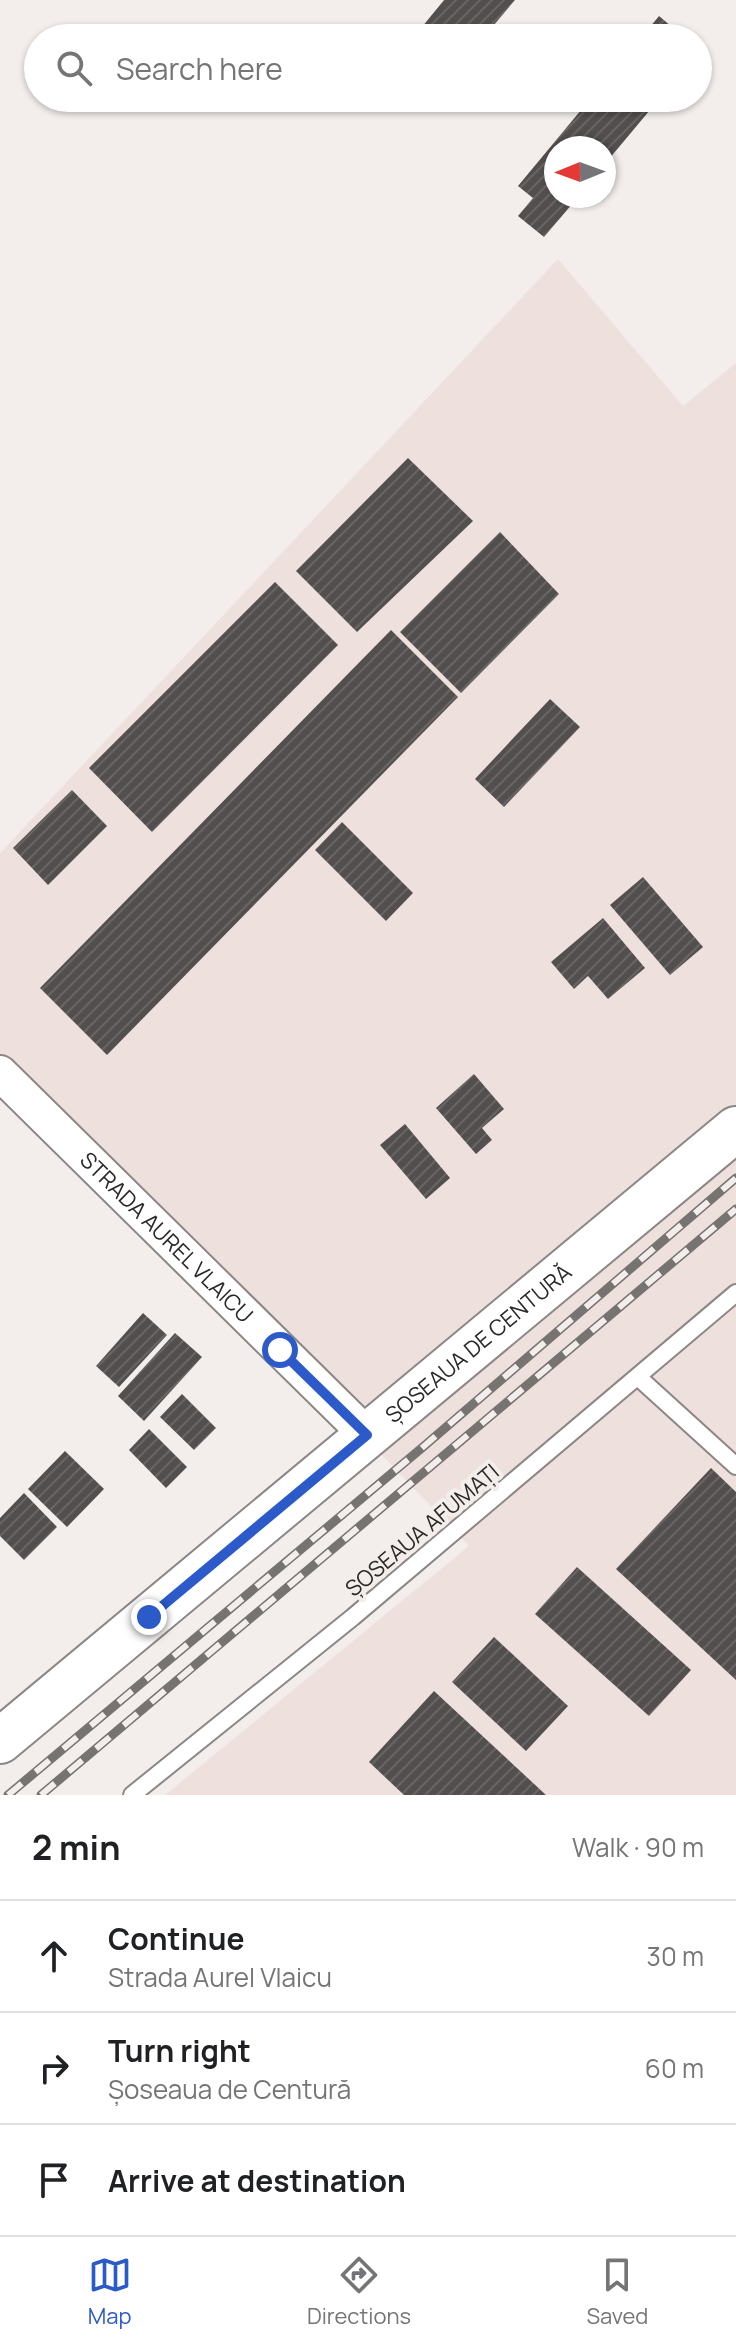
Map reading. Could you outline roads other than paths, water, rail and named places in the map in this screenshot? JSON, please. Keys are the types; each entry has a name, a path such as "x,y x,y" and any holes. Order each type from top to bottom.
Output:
{"main road":[{"name":"ȘOSEAUA DE CENTURĂ","path":"0,1741 736,1129"}],"street":[{"name":"STRADA AUREL VLAICU","path":"0,1073 367,1435"}],"lane":[{"name":"ȘOSEAUA AFUMAȚI","path":"132,1795 353,1617 736,1293"},
{"path":"638,1377 736,1466"}],"railway":[{"path":"8,1795 423,1447 736,1178"},
{"path":"41,1795 736,1209"}]}
